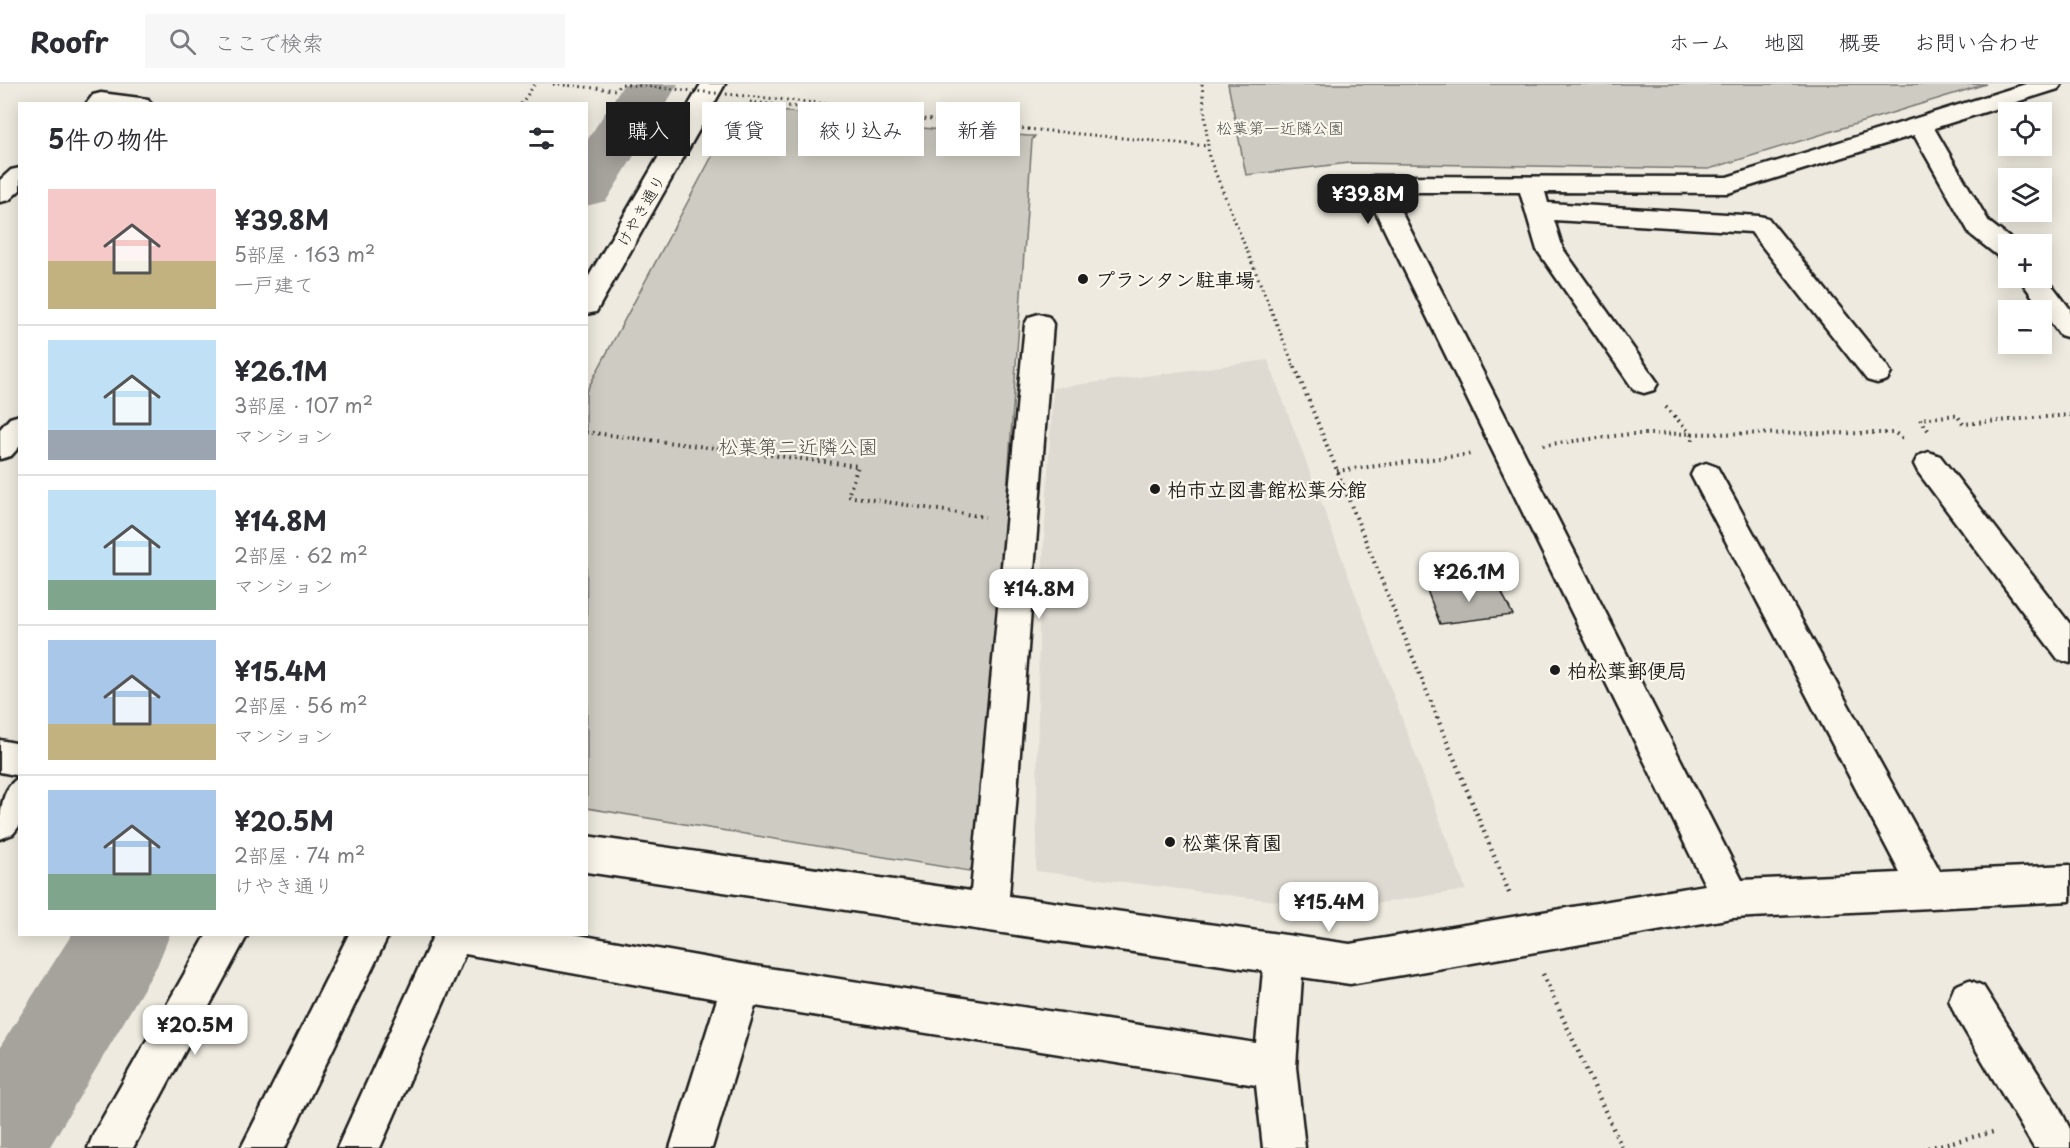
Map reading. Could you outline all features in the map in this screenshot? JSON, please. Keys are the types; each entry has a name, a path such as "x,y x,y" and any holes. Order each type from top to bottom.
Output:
{"street":[{"name":"けやき通り","path":"588,301 712,84"},
{"path":"1732,899 1374,184 1728,185 2050,84"},
{"path":"99,102 101,100 120,102"},
{"path":"1920,125 1979,228 1998,243"},
{"path":"0,194 18,178"},
{"path":"1530,184 1550,250 1644,383"},
{"path":"1538,211 1759,224 1877,373"},
{"path":"2040,288 2070,328"},
{"path":"988,913 1039,324"},
{"path":"0,448 18,428"},
{"path":"1922,455 2070,649"},
{"path":"1706,475 1929,889"},
{"path":"0,756 18,760"},
{"path":"0,822 18,797"},
{"path":"588,859 1350,964 1732,899 2070,883"},
{"path":"109,1148 229,936"},
{"path":"262,1148 369,936"},
{"path":"358,1148 453,936"},
{"path":"482,936 557,943 742,984 1275,1067"},
{"path":"1284,956 1275,1067 1284,1148"},
{"path":"691,1148 742,984"},
{"path":"1969,1000 2050,1134"}],"path":[{"path":"522,102 535,84"},
{"path":"553,84 616,90 621,84 807,102"},
{"path":"1202,84 1209,158 1525,934 1622,1148"},
{"path":"924,119 1208,146"},
{"path":"1543,445 1630,435 1896,433 1922,455 1939,444 1920,419 1957,415 1963,424 2070,415"},
{"path":"588,432 858,466 848,496 1022,523"},
{"path":"1337,471 1475,453"},
{"path":"1928,1148 2050,1134"}],"shaded area":[{"path":"1268,360 1466,890 1340,909 1036,871 1039,629 1053,388"}],"green space":[{"name":"松葉第一近隣公園","path":"1228,84 1986,84 1709,169 1349,163 1246,175"},
{"name":"松葉第二近隣公園","path":"786,112 798,113 798,156 924,156 924,128 936,130 936,156 1020,156 1020,135 1035,136 1032,140 981,857 969,871 588,808 588,388 712,156 786,156"}],"building":[{"path":"1496,581 1513,615 1440,624 1427,590"}],"waterway":[{"path":"588,185 651,84"},
{"path":"0,1137 124,936"}],"place":[{"name":"プランタン駐車場","path":"1083,279"},
{"name":"柏市立図書館松葉分館","path":"1155,489"},
{"name":"柏松葉郵便局","path":"1555,670"},
{"name":"松葉保育園","path":"1170,842"}]}
